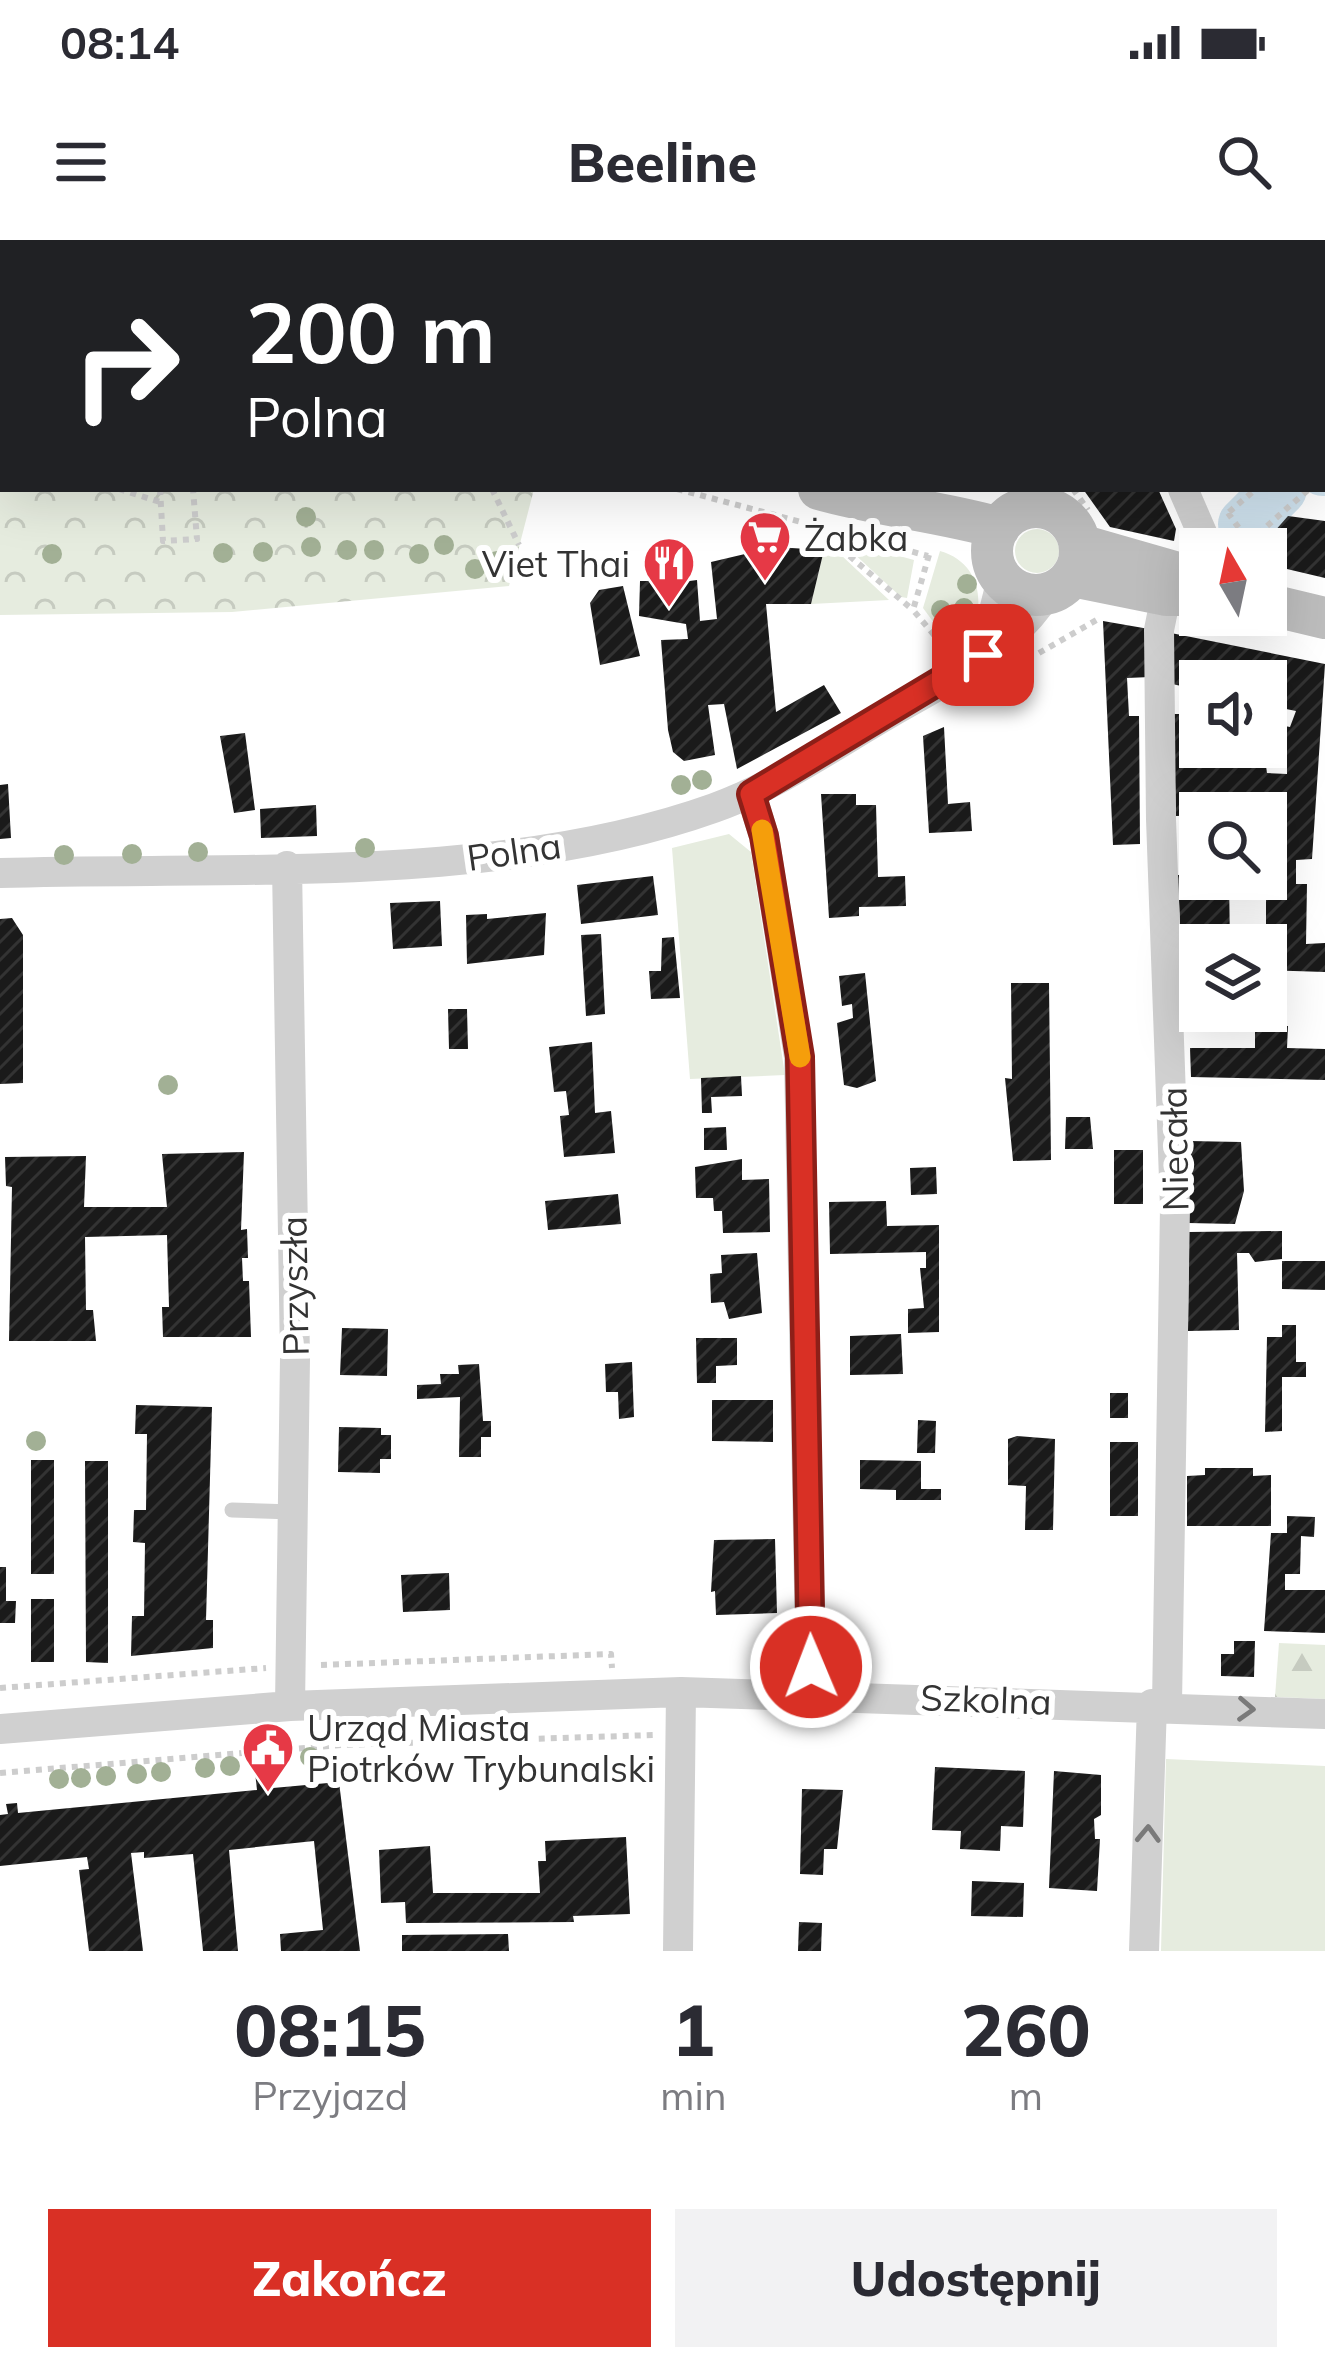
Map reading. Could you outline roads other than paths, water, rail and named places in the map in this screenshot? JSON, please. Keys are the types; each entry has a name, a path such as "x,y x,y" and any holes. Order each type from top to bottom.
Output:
{"street":[{"path":"1185,492 1200,528"},
{"path":"983,655 998,554 1015,512 1036,498 1070,522 1066,572"},
{"path":"816,507 888,509 933,538 998,554 1022,593 1066,572 1179,595"},
{"name":"Polna","path":"0,873 504,855 682,820 751,794 983,655 1033,618 1066,572"},
{"path":"1287,609 1325,618"},
{"name":"Niecała","path":"1144,1951 1159,1704 1175,1208 1161,819 1179,628"},
{"path":"751,794 764,836 800,1057 811,1694"},
{"name":"Przyszła","path":"287,866 293,1512 290,1706"},
{"path":"678,1951 681,1692"},
{"name":"Szkolna","path":"0,1729 290,1706 681,1692 1159,1704 1325,1714"}],"lane":[{"path":"232,1510 293,1512"}],"waterway":[{"path":"1245,524 1277,492"}],"place":[{"name":"Żabka","path":"765,583"},
{"name":"Viet Thai","path":"669,609"},
{"name":"Urząd Miasta Piotrków Trybunalski","path":"268,1794"}]}
